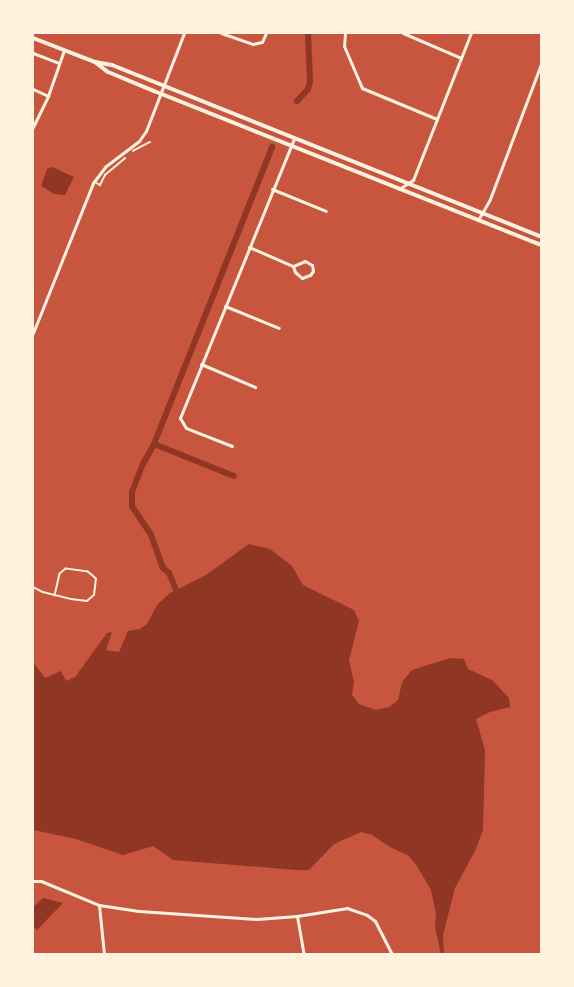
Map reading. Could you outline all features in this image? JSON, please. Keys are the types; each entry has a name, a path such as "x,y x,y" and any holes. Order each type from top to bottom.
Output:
{"street":[{"path":"33,333 94,182 106,166 142,137 184,33"},
{"path":"221,33 253,44 262,42 266,33"},
{"path":"345,33 344,46 362,88 437,119"},
{"path":"403,33 461,58"},
{"path":"399,189 412,180 471,33"},
{"path":"33,38 95,62 112,64 541,237"},
{"path":"33,127 48,96 64,50"},
{"path":"33,53 59,63"},
{"path":"95,62 108,72 160,94 541,245"},
{"path":"478,220 483,214 541,64"},
{"path":"33,89 48,96"},
{"path":"232,446 184,427 180,418 294,138"},
{"path":"272,189 326,211"},
{"path":"249,247 293,266 305,261 312,265 313,271 306,278 302,278 295,272 293,266"},
{"path":"225,306 279,328"},
{"path":"201,364 255,387"},
{"path":"33,881 41,881 99,905 184,914 257,919 297,916 334,909 357,910 375,921 392,954"},
{"path":"99,905 104,954"},
{"path":"297,916 304,954"}],"lane":[{"path":"33,587 55,595 87,601 94,595 96,579 88,572 66,569 60,574 55,595"}],"path":[{"path":"94,182 100,184 117,164 150,142"}],"shaded area":[{"path":"52,167 74,177 65,195 54,194 41,186 47,169"},
{"path":"249,544 270,549 292,566 303,585 354,610 359,621 349,660 354,682 352,695 359,704 376,710 389,707 398,700 402,682 412,670 450,658 464,659 468,669 492,680 509,698 510,707 490,712 476,719 485,750 483,830 475,851 455,888 443,935 444,954 441,954 435,927 436,914 431,890 417,866 409,856 372,835 361,832 334,844 309,870 296,870 173,860 153,846 123,855 76,839 33,830 33,662 45,678 61,671 66,681 75,677 107,633 112,632 106,650 119,652 128,631 140,629 147,624 157,605 170,593 206,575"},
{"path":"43,898 63,903 37,930 33,926 33,907"}],"waterway":[{"path":"297,101 308,89 310,82 308,33"},
{"path":"176,590 169,573 163,568 150,533 132,506 132,492 154,444 272,147"},
{"path":"154,444 234,476"}]}
